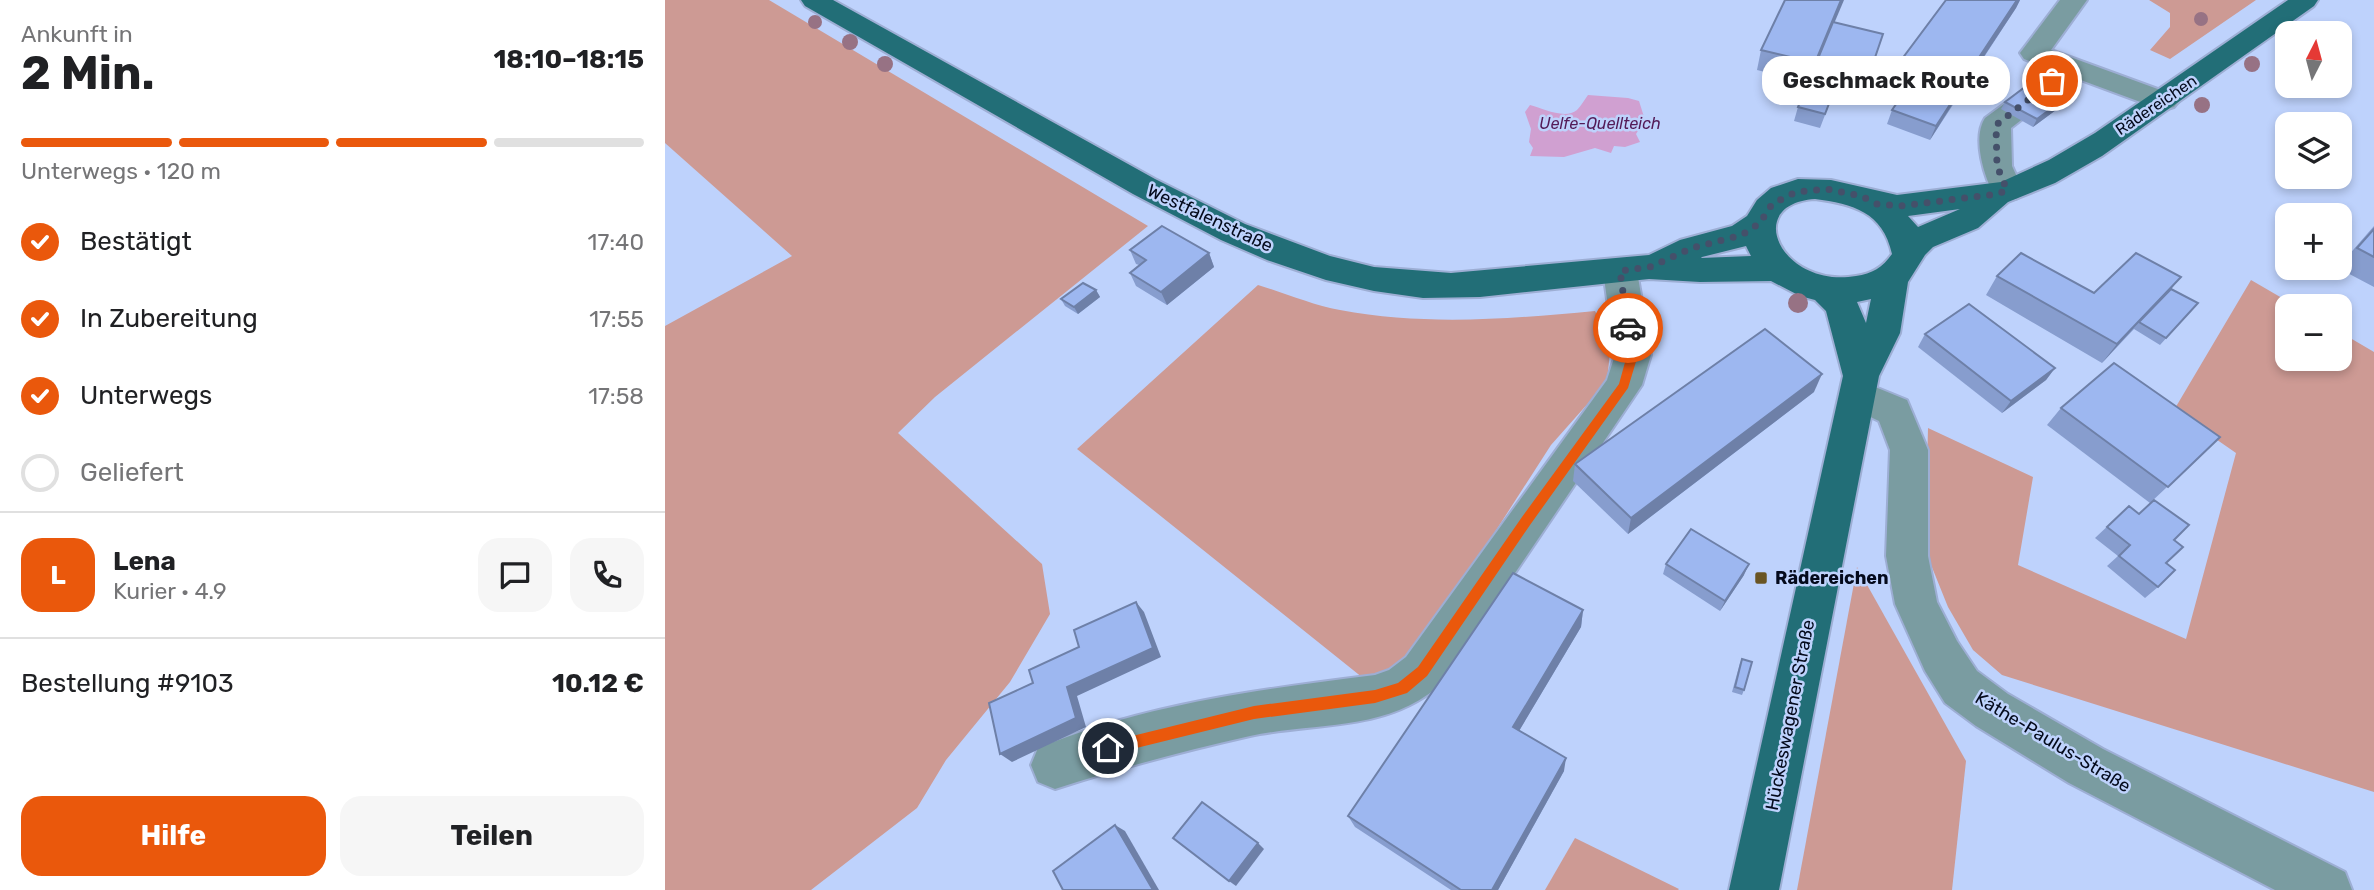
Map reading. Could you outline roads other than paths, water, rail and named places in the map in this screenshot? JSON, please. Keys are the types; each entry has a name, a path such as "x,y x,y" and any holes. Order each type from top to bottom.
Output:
{"main road":[{"name":"Westfalenstraße","path":"814,0 1177,204 1281,251 1327,268 1375,279 1422,285 1481,285 1635,269 1704,270 1757,267 1781,270"},
{"name":"Rädereichen","path":"1900,265 1921,239 1967,219 2003,192 2061,166 2164,101 2305,0"},
{"path":"1810,189 1843,191 1877,204 1899,224 1906,237 1900,265 1862,291 1825,290 1794,278 1781,270 1763,247 1760,223 1772,204 1789,194 1810,189"},
{"name":"Rädereichen","path":"1877,204 1900,206 2003,192"},
{"name":"Westfalenstraße","path":"1635,269 1692,248 1742,235 1760,223"},
{"name":"Hückeswagener Straße","path":"1754,890 1860,385 1882,333 1900,265"},
{"name":"Hückeswagener Straße","path":"1825,290 1840,303 1848,320 1860,385"}],"street":[{"path":"2074,0 2034,53 2164,101"},
{"path":"2003,192 1996,149 2084,71"},
{"path":"1055,765 1135,740 1254,713 1375,697 1402,688 1422,672 1624,385 1633,355 1635,269"},
{"name":"Käthe-Paulus-Straße","path":"1860,385 1894,411 1903,430 1909,450 1906,556 1916,604 1941,656 1961,687 1992,710 2085,766 2327,890"}],"water":[{"name":"Uelfe-Quellteich","path":"1588,95 1639,101 1645,120 1636,134 1640,142 1625,147 1614,146 1611,153 1595,148 1564,157 1530,156 1533,148 1529,142 1531,129 1525,112 1530,105 1554,112 1572,113"}],"place":[{"name":"Geschmack Route","path":"2052,81"},
{"name":"Rädereichen","path":"1761,578"}]}
